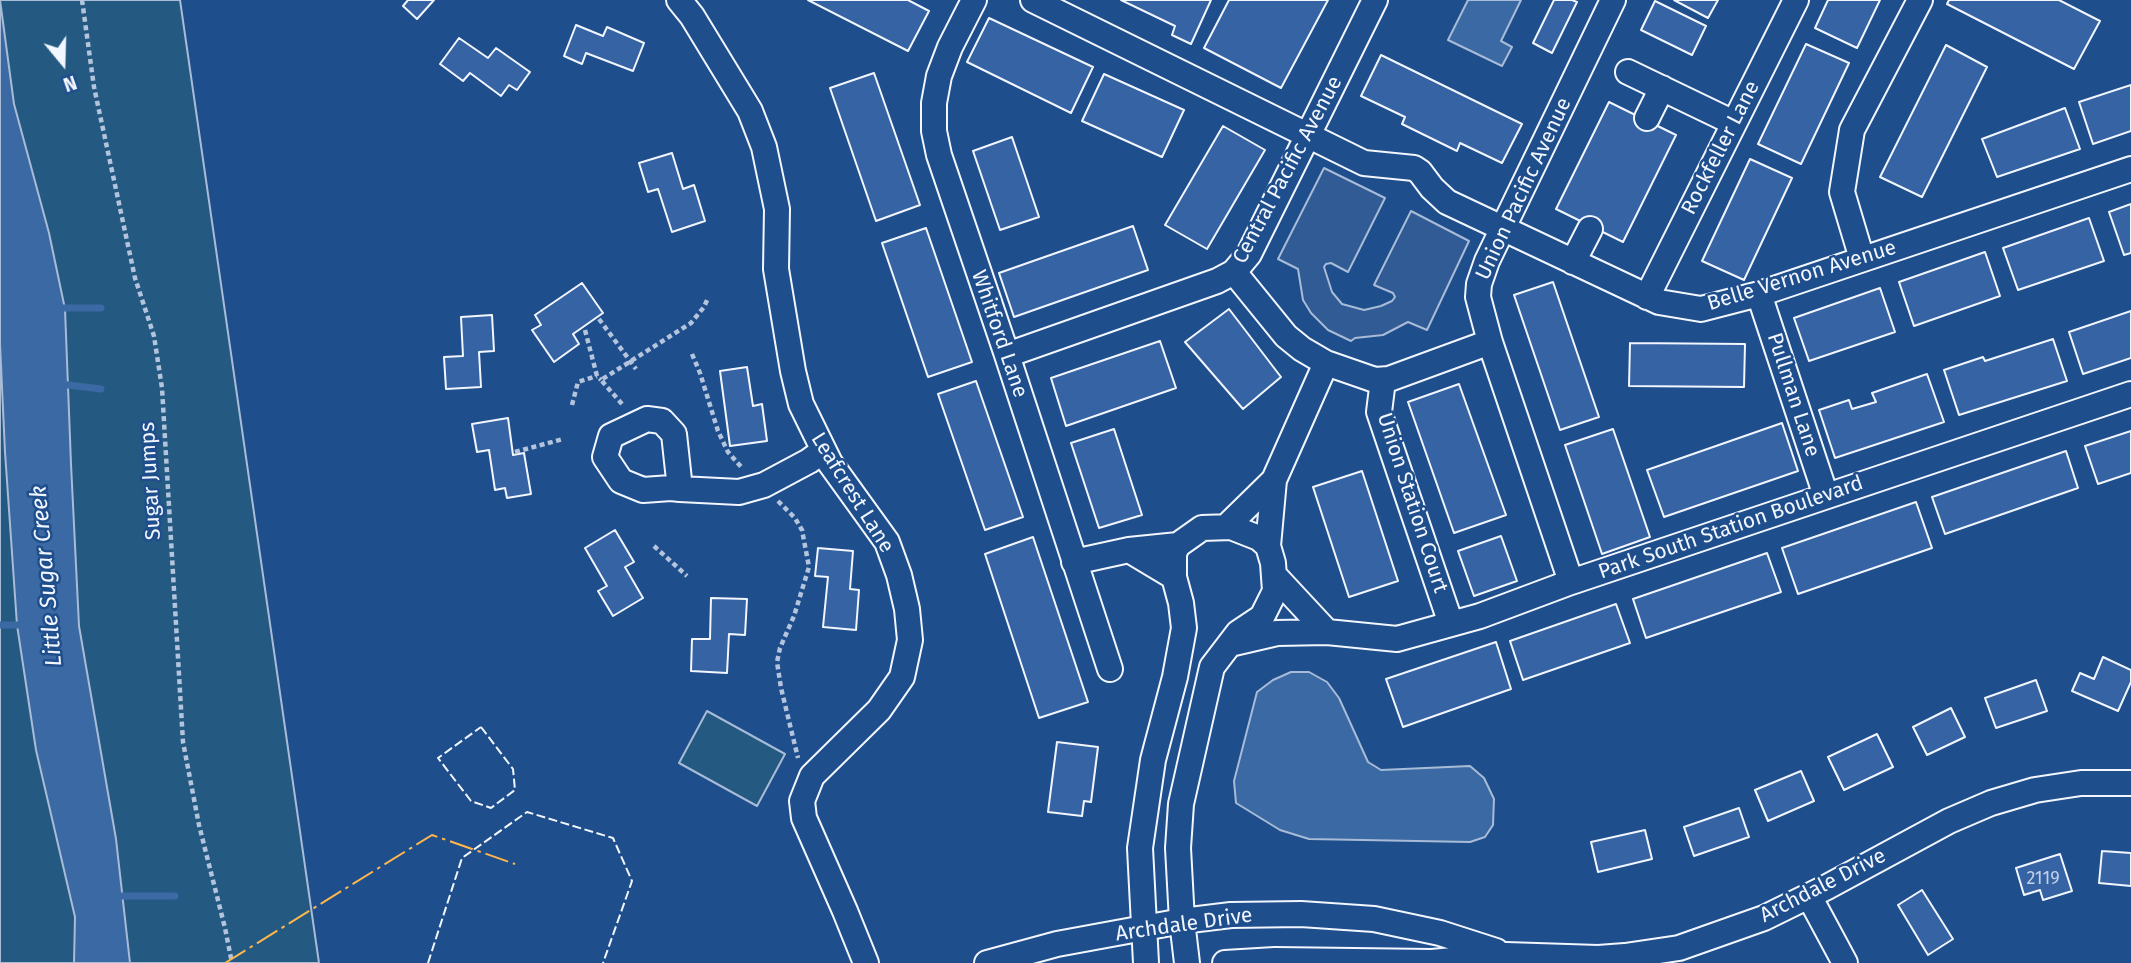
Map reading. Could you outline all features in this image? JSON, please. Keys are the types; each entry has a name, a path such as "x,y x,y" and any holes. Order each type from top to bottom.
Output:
{"street":[{"name":"Leafcrest Lane","path":"679,0 692,16 750,111 764,147 777,209 776,269 801,404 823,451 887,542 907,610 910,640 902,677 879,710 812,776 802,801 804,818 866,963"},
{"name":"Whitford Lane","path":"974,0 950,47 939,76 934,103 934,131 950,191 1110,669"},
{"name":"Central Pacific Avenue","path":"1007,355 1217,281 1234,272 1249,254 1375,0"},
{"name":"Union Pacific Avenue","path":"1571,582 1490,342 1478,297 1479,284 1487,261 1613,0"},
{"name":"Rockfeller Lane","path":"1647,297 1796,0"},
{"path":"1861,259 1842,192 1852,130 1920,0"},
{"path":"1048,3 1308,135"},
{"path":"1628,72 1734,123"},
{"path":"1647,118 1662,88"},
{"name":"Belle Vernon Avenue","path":"1308,135 1364,163 1414,168 1447,202 1647,297 1659,302 1701,309 1759,294 2131,169"},
{"path":"1573,262 1590,229"},
{"path":"1234,272 1286,336 1302,349 1326,363 1382,380 1490,342"},
{"name":"Pullman Lane","path":"1759,294 1826,496"},
{"path":"1187,963 1178,848 1181,804 1212,667 1238,633 1262,617 1275,591 1268,546 1274,480 1326,363"},
{"name":"Union Station Court","path":"1382,380 1379,412 1451,624"},
{"name":"Park South Station Boulevard","path":"1230,643 1277,633 1327,632 1397,639 1479,616 1571,582 2131,394"},
{"path":"680,489 738,492 764,485 823,451"},
{"path":"1226,527 1274,480"},
{"path":"1146,963 1140,848 1153,760 1175,677 1184,628 1174,576 1174,553 1178,545 1202,528 1226,527 1243,531 1259,537 1268,546"},
{"path":"1074,562 1129,550 1178,545"},
{"path":"1129,550 1174,576"},
{"path":"1274,575 1327,632"},
{"path":"1153,760 1190,768"},
{"name":"Archdale Drive","path":"1225,963 1275,960 1432,962 1598,958 1679,947 1764,918 1949,821 1991,803 2035,790 2081,783 2131,782"},
{"path":"1809,896 1845,963"},
{"name":"Archdale Drive","path":"986,963 1057,944 1182,921 1231,915 1301,914 1374,919 1440,933 1505,959"}],"path":[{"name":"Sugar Jumps","path":"82,0 94,87 135,278 154,335 162,388 183,742 199,825 232,963"},
{"path":"572,405 578,382 599,378 691,323 708,298"},
{"path":"599,319 636,369"},
{"path":"585,330 599,378 622,404"},
{"path":"692,354 718,431 728,452 749,475"},
{"path":"515,452 563,439"},
{"path":"773,495 795,518 802,530 809,568 777,663 801,766"},
{"path":"654,546 687,576"}],"shaded area":[{"path":"0,0 180,0 319,963 0,963"},
{"path":"1324,168 1385,198 1348,272 1331,263 1324,267 1332,292 1342,304 1364,310 1381,306 1395,297 1393,293 1374,285 1411,211 1469,241 1427,330 1408,322 1383,335 1355,338 1351,341 1328,330 1311,313 1303,300 1298,269 1278,259"},
{"path":"707,711 785,754 757,806 679,763"}],"water":[{"name":"Little Sugar Creek","path":"0,0 14,104 49,233 65,309 79,626 116,839 130,963 74,963 75,917 36,750 17,625 0,344"},
{"path":"1468,0 1521,0 1501,41 1512,47 1502,66 1448,40"},
{"path":"1291,672 1309,672 1327,682 1339,698 1368,762 1381,770 1470,766 1484,778 1494,799 1493,825 1485,837 1470,842 1309,839 1280,830 1236,803 1234,781 1257,692 1273,680"}],"building":[{"path":"408,0 434,0 417,19 403,6"},
{"path":"808,0 908,0 929,11 908,51"},
{"path":"1121,0 1211,0 1191,44 1172,35 1175,26"},
{"path":"1229,0 1328,0 1281,88 1204,48"},
{"path":"1554,0 1577,2 1552,53 1533,43"},
{"path":"1674,0 1718,0 1708,18"},
{"path":"1828,0 1880,0 1857,48 1815,28"},
{"path":"1949,0 2059,0 2100,21 2074,69 1947,4"},
{"path":"1655,1 1706,26 1692,55 1641,30"},
{"path":"989,18 1093,67 1071,113 967,62"},
{"path":"576,25 603,36 607,27 644,43 633,71 586,53 582,64 564,56"},
{"path":"459,38 488,58 496,48 530,72 517,90 509,85 501,96 470,73 463,81 440,64"},
{"path":"1806,44 1849,63 1801,164 1758,144"},
{"path":"1946,45 1987,67 1922,197 1880,177"},
{"path":"1381,55 1522,124 1502,163 1460,143 1457,151 1402,124 1405,117 1361,96"},
{"path":"874,73 920,205 876,221 830,88"},
{"path":"1104,74 1184,110 1162,157 1082,121"},
{"path":"2131,85 2131,131 2093,144 2079,102"},
{"path":"1609,102 1676,135 1623,242 1556,209"},
{"path":"2065,108 2080,149 1997,177 1982,139"},
{"path":"1223,126 1265,150 1207,249 1165,225"},
{"path":"1012,137 1039,217 1000,230 973,151"},
{"path":"672,153 683,189 694,185 705,221 672,232 658,189 648,192 639,163"},
{"path":"1750,159 1792,178 1744,280 1702,261"},
{"path":"2131,204 2131,253 2124,255 2109,212"},
{"path":"2089,218 2104,261 2018,290 2003,248"},
{"path":"1133,226 1148,270 1014,317 999,273"},
{"path":"926,228 972,362 928,377 882,243"},
{"path":"1985,252 2000,296 1914,326 1899,282"},
{"path":"1553,282 1599,417 1560,430 1514,295"},
{"path":"582,283 603,313 573,334 579,344 554,362 532,330 541,325 535,315"},
{"path":"1880,288 1895,332 1809,361 1794,318"},
{"path":"1229,309 1281,377 1243,409 1185,342"},
{"path":"2131,311 2131,358 2083,374 2069,332"},
{"path":"492,315 494,351 479,352 481,387 446,389 444,357 463,356 461,317"},
{"path":"2053,339 2067,381 1959,415 1944,370 1983,357 1985,361"},
{"path":"1160,341 1176,388 1066,426 1051,378"},
{"path":"1630,343 1745,344 1744,387 1629,386"},
{"path":"747,367 753,406 762,404 767,441 730,446 720,371"},
{"path":"1927,374 1944,422 1835,458 1819,410 1849,400 1852,409 1876,402 1872,393"},
{"path":"976,381 1023,517 985,530 938,394"},
{"path":"1459,384 1506,515 1454,533 1408,402"},
{"path":"508,418 513,455 524,453 531,494 507,498 505,488 495,490 489,450 477,452 472,424"},
{"path":"1782,423 1798,471 1664,517 1647,470"},
{"path":"1114,429 1142,515 1099,528 1071,443"},
{"path":"1613,429 1650,537 1602,554 1565,445"},
{"path":"2131,431 2131,473 2098,484 2085,446"},
{"path":"2066,451 2078,488 1945,534 1932,497"},
{"path":"1362,471 1398,581 1349,597 1313,487"},
{"path":"1916,502 1932,548 1798,594 1782,548"},
{"path":"615,530 634,562 625,567 643,598 613,616 598,591 607,586 585,548"},
{"path":"1501,536 1517,581 1474,596 1458,551"},
{"path":"1033,537 1088,702 1039,718 985,554"},
{"path":"818,548 853,551 850,589 859,590 856,630 823,627 828,577 815,576"},
{"path":"1767,553 1781,592 1646,638 1633,599"},
{"path":"711,598 747,599 745,635 729,634 727,673 691,671 692,639 710,639"},
{"path":"1616,604 1630,643 1523,680 1510,641"},
{"path":"1496,642 1511,689 1403,727 1386,679"},
{"path":"2103,657 2131,670 2131,682 2118,711 2072,691 2080,673 2094,679"},
{"path":"2036,680 2047,711 1996,728 1985,698"},
{"path":"1951,708 1965,737 1927,755 1913,727"},
{"path":"1877,734 1893,767 1844,790 1828,757"},
{"path":"1057,742 1098,747 1091,802 1084,801 1082,816 1048,812"},
{"path":"1801,771 1814,801 1768,821 1755,790"},
{"path":"1739,808 1749,837 1694,856 1684,827"},
{"path":"1645,830 1652,859 1598,872 1591,842"},
{"path":"2102,851 2131,853 2131,886 2099,883"},
{"path":"2060,854 2072,891 2043,900 2040,890 2024,895 2016,868"},
{"path":"1922,890 1953,939 1928,955 1898,905"}],"waterway":[{"path":"56,308 101,308"},
{"path":"60,384 101,389"},
{"path":"0,625 24,625"},
{"path":"116,896 175,896"}],"fence":[{"path":"481,727 513,769 515,790 491,808 471,801 438,758 481,727"},
{"path":"428,963 462,858 527,812 613,838 632,881 603,963"}],"power":[{"path":"225,963 432,835 515,864"}]}
